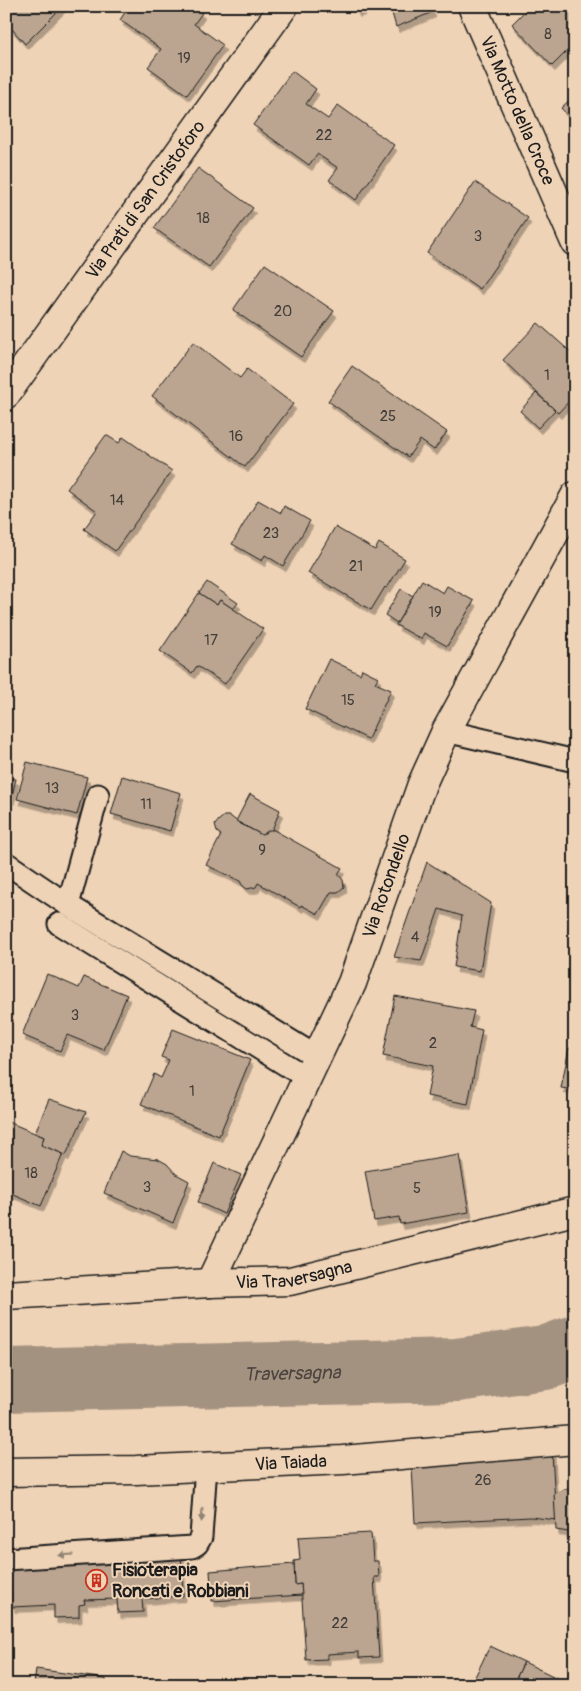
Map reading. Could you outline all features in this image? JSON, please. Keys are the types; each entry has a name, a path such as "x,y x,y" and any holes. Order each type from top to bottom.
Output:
{"street":[{"name":"Via Prati di San Cristoforo","path":"6,394 284,6"},
{"name":"Via Motto della Croce","path":"472,6 575,242"},
{"name":"Via Rotondello","path":"210,1283 352,983 422,784 446,731 575,496"},
{"name":"Via Traversagna","path":"6,1295 210,1283 290,1281 575,1211"},
{"name":"Via Taiada","path":"6,1472 136,1470 343,1460 575,1440"}],"lane":[{"path":"446,731 575,761"},
{"path":"64,914 98,795"},
{"path":"6,863 64,914 312,1068"},
{"path":"6,1558 192,1546 197,1544 201,1537 206,1466"}],"building":[{"path":"8,6 63,6 25,44 6,22 6,8"},
{"path":"129,6 193,6 202,13 194,24 223,45 187,95 148,67 161,49 120,20"},
{"path":"354,6 370,6 357,12"},
{"path":"390,6 430,6 433,12 396,27"},
{"path":"530,6 568,6 575,13 575,43 552,66 512,24"},
{"path":"292,71 316,89 306,104 328,119 338,105 394,145 356,200 329,180 338,168 317,154 309,165 253,125"},
{"path":"575,95 575,123 561,108"},
{"path":"198,168 253,208 209,267 154,228"},
{"path":"475,182 528,218 480,289 427,253"},
{"path":"265,264 334,311 301,357 233,310"},
{"path":"538,323 575,356 575,395 558,413 503,360"},
{"path":"193,342 240,378 247,369 293,404 245,467 152,396"},
{"path":"352,366 447,432 434,450 420,440 408,457 328,401"},
{"path":"536,393 555,410 538,428 520,411"},
{"path":"106,435 119,443 123,437 172,471 115,551 84,529 97,511 67,489"},
{"path":"258,500 281,513 284,506 310,521 283,566 265,555 262,561 232,544"},
{"path":"335,527 375,550 379,543 405,559 371,610 308,573"},
{"path":"422,580 443,593 447,586 474,601 447,646 424,633 421,639 396,625"},
{"path":"207,582 238,603 233,609 220,600 217,605 199,593"},
{"path":"401,589 413,596 397,623 385,615"},
{"path":"199,593 217,605 220,600 263,629 225,684 197,666 192,673 160,651"},
{"path":"329,659 360,674 362,669 378,677 375,683 391,690 368,739 305,709"},
{"path":"27,762 87,777 77,815 17,799"},
{"path":"122,776 181,793 170,831 111,814"},
{"path":"6,777 16,779 11,799 6,798"},
{"path":"250,794 280,810 272,830 262,835 236,821"},
{"path":"224,816 230,816 262,835 269,830 274,830 342,868 338,874 343,880 344,887 338,892 331,892 318,914 301,905 300,907 258,883 256,887 247,889 240,881 206,865 221,835 217,832 215,825"},
{"path":"427,862 491,903 480,971 454,967 462,916 439,909 421,961 394,957"},
{"path":"47,974 79,988 84,977 127,995 104,1050 67,1035 60,1051 22,1035"},
{"path":"395,996 474,1011 470,1027 482,1030 468,1104 427,1096 433,1066 383,1056"},
{"path":"173,1029 250,1060 219,1136 141,1104 154,1074 161,1078 169,1060 161,1057"},
{"path":"569,1048 575,1049 575,1090 561,1088"},
{"path":"49,1099 86,1112 66,1155 41,1145 44,1137 35,1133"},
{"path":"6,1121 44,1137 41,1145 63,1154 41,1206 6,1191"},
{"path":"121,1151 130,1156 158,1159 167,1164 176,1174 189,1181 173,1223 104,1193"},
{"path":"459,1155 469,1212 400,1224 399,1217 374,1221 365,1171"},
{"path":"214,1163 241,1175 224,1214 198,1202"},
{"path":"552,1452 556,1520 531,1517 415,1523 412,1467 430,1467 430,1458"},
{"path":"565,1489 575,1489 575,1533 556,1530 554,1493"},
{"path":"371,1533 373,1561 378,1561 379,1577 374,1577 379,1657 359,1658 359,1652 327,1654 327,1659 306,1660 301,1584 295,1585 294,1561 300,1560 298,1537"},
{"name":"Fisioterapia Roncati e Robbiani","path":"181,1552 183,1596 142,1599 143,1612 118,1613 117,1599 84,1600 85,1604 79,1605 79,1617 54,1618 54,1605 12,1607 9,1564"},
{"path":"294,1564 295,1585 301,1584 302,1595 212,1601 210,1571"},
{"path":"490,1646 524,1662 513,1685 471,1685"},
{"path":"524,1662 553,1676 549,1685 513,1685"},
{"path":"36,1669 106,1679 106,1685 34,1685"},
{"path":"553,1676 570,1685 549,1685"}],"waterway":[{"name":"Traversagna","path":"6,1380 457,1370 545,1358 575,1347"}],"place":[{"name":"Fisioterapia Roncati e Robbiani","path":"96,1580"}]}
